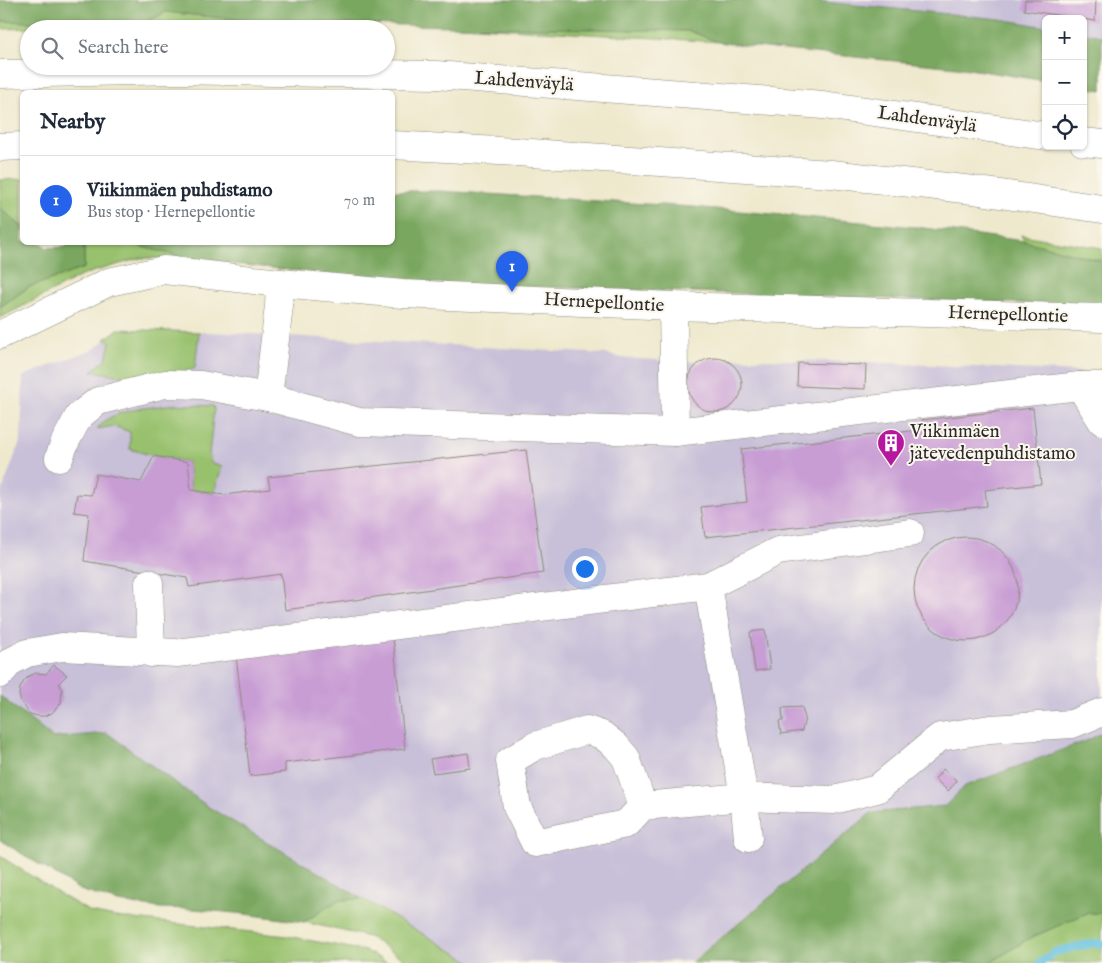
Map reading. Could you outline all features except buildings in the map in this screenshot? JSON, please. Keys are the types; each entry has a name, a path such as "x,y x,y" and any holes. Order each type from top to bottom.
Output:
{"main road":[{"name":"Lahdenväylä","path":"0,74 20,74"},
{"name":"Lahdenväylä","path":"395,74 436,75 823,105 1042,135"},
{"path":"1087,142 1102,144"},
{"path":"395,145 526,152 831,174 973,190 1102,209"},
{"path":"0,147 20,146"},
{"name":"Hernepellontie","path":"0,335 108,282 164,270 403,294 674,306 1102,318"},
{"path":"268,397 280,283"},
{"path":"674,306 675,432"},
{"path":"59,458 65,442 80,416 98,401 166,384 201,385 268,397 358,422 675,432 1091,386 1102,421"},
{"path":"0,674 10,662 27,653 62,647 176,653 708,586 778,551 910,533"},
{"path":"149,583 151,653"},
{"path":"708,586 744,797 748,838"},
{"path":"643,806 626,758 616,746 602,735 587,730 535,746 510,761 517,807 535,843 626,824 643,806 744,797 834,800 878,789 940,737 990,729 1072,724 1102,712"}],"shaded area":[{"path":"803,0 1102,0 1102,36 1087,34 1087,15 1042,15 1042,26 1000,19"},
{"path":"118,329 234,333 606,354 622,358 700,362 715,358 868,362 1102,373 1102,733 1086,741 965,786 945,806 871,813 692,961 473,963 210,808 107,733 53,738 0,696 0,496 21,439 23,376 94,349"}],"green space":[{"path":"0,0 136,0 136,2 151,0 803,0 1000,19 1042,26 1042,80 956,67 718,42 690,31 395,25 395,20 242,20 166,12 151,20 20,20 20,22 0,21"},
{"path":"166,12 242,20 151,20"},
{"path":"0,21 20,22 20,28 0,29"},
{"path":"461,26 690,31 718,42"},
{"path":"1087,34 1102,36 1102,90 1087,88"},
{"path":"20,179 20,225 0,208 0,180"},
{"path":"395,191 440,191 694,207 916,227 1024,241 1102,261 1102,306 400,282 196,260 138,245 395,245"},
{"path":"0,208 20,225 20,245 43,245 47,248 84,245 84,268 29,287 0,307"},
{"path":"1021,235 1102,248 1102,261 1024,241"},
{"path":"84,245 138,245 196,260 141,258 85,274 0,318 0,307 29,287 84,268"},
{"path":"118,329 199,332 195,368 133,378 92,371 106,359 110,342 105,339"},
{"path":"175,404 213,406 209,454 211,463 222,467 214,493 191,490 188,462 154,456 130,449 130,432 114,426 97,429 103,422 122,413"},
{"path":"0,696 53,738 107,733 210,808 363,899 339,900 304,922 245,914 160,908 118,902 80,890 0,840"},
{"path":"1102,733 1102,913 1087,913 1028,939 990,963 691,963 871,813 945,806 965,786 1086,741"},
{"path":"0,856 90,912 116,917 287,936 366,951 388,963 0,963"},
{"path":"363,899 473,963 410,963 369,937 304,922 339,900"},
{"path":"1087,913 1102,913 1102,963 990,963 1028,939"}],"waterway":[{"path":"1040,963 1055,952 1093,943 1102,944"}],"place":[{"name":"Viikinmäen puhdistamo","path":"512,292"},
{"name":"Viikinmäen jätevedenpuhdistamo","path":"891,467"}]}
